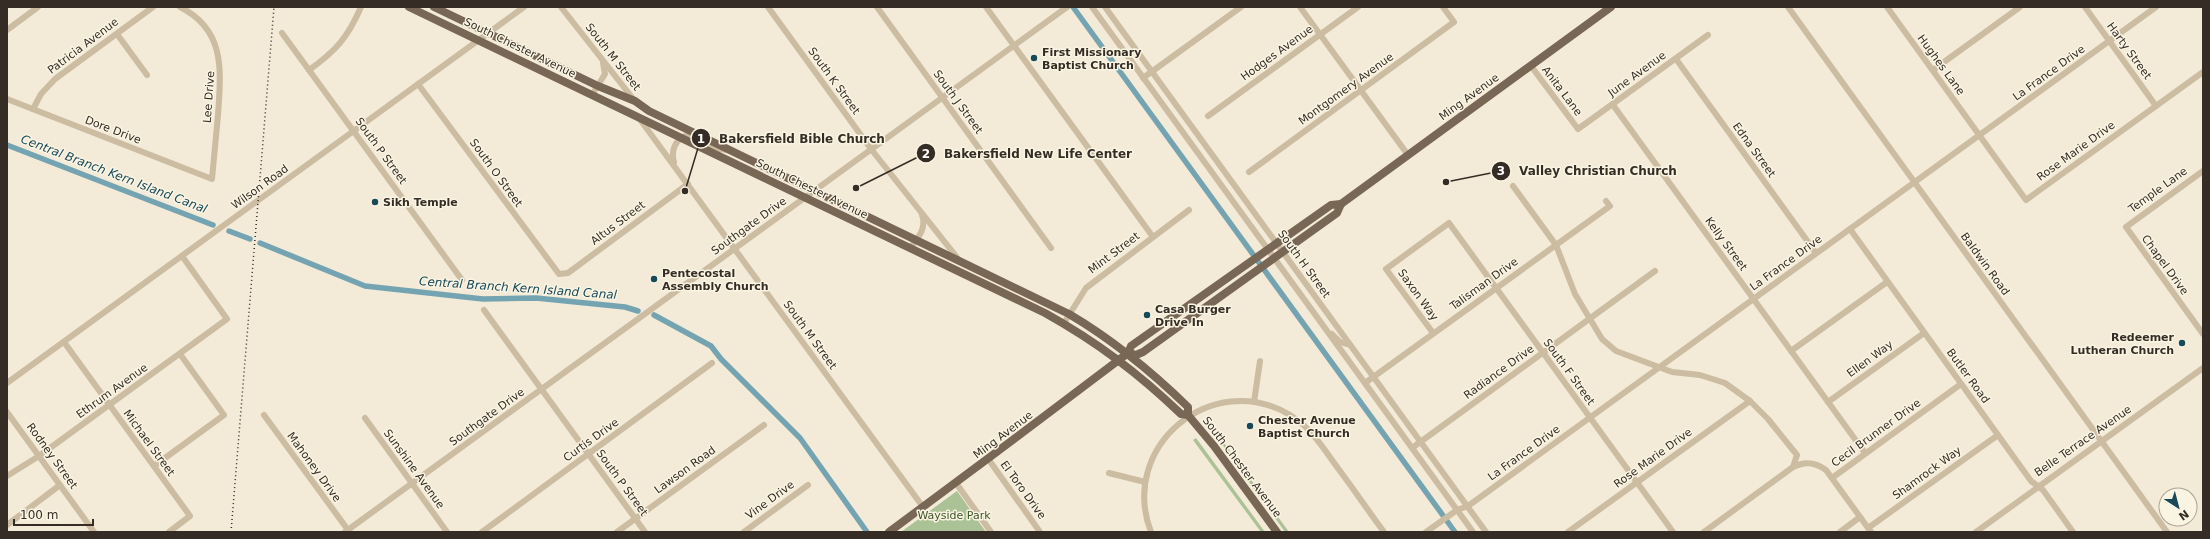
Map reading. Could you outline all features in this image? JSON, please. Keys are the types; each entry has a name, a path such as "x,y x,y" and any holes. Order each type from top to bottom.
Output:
{"main road":[{"name":"South Chester Avenue","path":"409,7 642,118 1064,323 1119,359 1181,414 1188,415"},
{"name":"South Chester Avenue","path":"434,7 598,86 635,101 684,128 1069,314 1128,353 1188,407 1188,415 1214,446 1277,532"},
{"name":"Ming Avenue","path":"1128,353 1136,354 1143,352 1283,252 1337,213 1341,204 1611,7"},
{"name":"Ming Avenue","path":"889,532 988,460 1128,353 1132,346 1331,205 1341,204"}],"street":[{"path":"7,30 38,7"},
{"name":"Patricia Avenue","path":"33,109 41,94 55,79 153,7"},
{"name":"Lee Drive","path":"180,7 191,14 205,28 219,55 221,73 212,179"},
{"path":"309,70 328,56 343,41 361,7"},
{"name":"Wilson Road","path":"7,383 524,7"},
{"name":"South M Street","path":"561,7 635,101"},
{"name":"South K Street","path":"768,7 872,149 959,260"},
{"name":"South J Street","path":"877,7 1052,248"},
{"path":"986,7 1152,237"},
{"name":"Southgate Drive","path":"346,531 1067,7"},
{"name":"South H Street","path":"1092,7 1265,251 1320,322 1473,532"},
{"name":"South H Street","path":"1105,7 1486,532"},
{"path":"1228,7 1232,14"},
{"path":"1143,78 1242,7"},
{"path":"1300,7 1408,155"},
{"name":"Hodges Avenue","path":"1208,116 1358,7"},
{"name":"Montgomery Avenue","path":"1249,172 1454,22 1443,7"},
{"name":"Baldwin Road","path":"1788,7 2167,532"},
{"name":"Hughes Lane","path":"1887,7 1979,135"},
{"path":"1933,70 2020,7"},
{"name":"Harty Street","path":"2085,7 2156,106"},
{"name":"La France Drive","path":"1426,532 1457,510 1468,506 2156,7"},
{"name":"South P Street","path":"282,33 462,280"},
{"path":"117,34 147,75"},
{"name":"June Avenue","path":"1578,129 1708,35"},
{"path":"592,95 605,74 601,58"},
{"name":"Edna Street","path":"1676,59 1816,254"},
{"name":"Anita Lane","path":"1531,66 1578,129"},
{"name":"Rose Marie Drive","path":"1979,135 2026,200 2203,72"},
{"name":"South O Street","path":"418,84 559,274"},
{"name":"Dore Drive","path":"7,99 212,179"},
{"name":"Kelly Street","path":"1613,105 1865,453"},
{"path":"642,118 654,121 678,131 684,128"},
{"name":"South M Street","path":"642,118 688,184 923,507"},
{"path":"675,166 672,151 681,138 687,136 713,148 730,150"},
{"name":"Temple Lane","path":"2126,227 2203,170"},
{"name":"Altus Street","path":"559,274 568,273 688,184"},
{"path":"1513,186 1556,245 1575,294 1602,339 1616,351 1672,372 1700,375 1725,382 1750,401 1768,419 1797,455 1793,467"},
{"name":"Talisman Drive","path":"1365,383 1610,206 1606,201"},
{"path":"910,248 923,228 924,221 920,210"},
{"name":"Mint Street","path":"1064,323 1086,288 1189,210"},
{"name":"Saxon Way","path":"1433,333 1386,269 1449,223"},
{"name":"South F Street","path":"1449,223 1673,532"},
{"name":"Chapel Drive","path":"2126,227 2203,334"},
{"name":"Butler Road","path":"1850,229 1998,435 2037,486 2043,490 2073,532"},
{"name":"Ethrum Avenue","path":"7,476 39,456 227,319 182,256"},
{"name":"Radiance Drive","path":"1412,448 1655,271"},
{"path":"1792,351 1887,282"},
{"name":"South P Street","path":"484,310 645,532"},
{"path":"1320,322 1340,342 1350,345"},
{"name":"Ellen Way","path":"1828,402 1924,333"},
{"name":"Michael Street","path":"64,342 190,516 169,532"},
{"path":"154,466 224,414 180,354"},
{"path":"1254,402 1260,361"},
{"name":"Curtis Drive","path":"482,532 712,363"},
{"name":"Belle Terrace Avenue","path":"1976,532 2037,486 2203,368"},
{"name":"Cecil Brunner Drive","path":"1704,532 1793,467 1803,463 1814,464 1826,470 1832,478 1961,384"},
{"name":"Rose Marie Drive","path":"1568,532 1750,401"},
{"path":"1151,532 1145,509 1145,482 1150,463 1159,445 1173,428 1188,415 1222,403 1254,402 1282,410 1309,430 1384,532"},
{"name":"Rodney Street","path":"7,412 94,532"},
{"name":"Mahoney Drive","path":"264,416 346,531"},
{"name":"Sunshine Avenue","path":"365,418 447,532"},
{"name":"Lawson Road","path":"617,532 764,425"},
{"name":"Shamrock Way","path":"1870,530 1998,435"},
{"name":"El Toro Drive","path":"988,460 1040,532"},
{"path":"1109,473 1145,482"},
{"path":"1832,478 1870,530"},
{"path":"956,483 991,532"},
{"path":"7,525 60,485"},
{"name":"Vine Drive","path":"744,532 808,485"},
{"path":"1840,532 1860,517"}],"green space":[{"path":"1216,432 1289,532 1285,532 1214,433"},
{"path":"1196,438 1265,532 1261,532 1193,440"},
{"name":"Wayside Park","path":"957,491 986,532 901,532"}],"waterway":[{"path":"1073,7 1455,532"},
{"name":"Central Branch Kern Island Canal","path":"7,145 213,225"},
{"name":"Central Branch Kern Island Canal","path":"229,231 250,239"},
{"name":"Central Branch Kern Island Canal","path":"260,243 365,286 483,299 536,298 625,307 638,311"},
{"name":"Central Branch Kern Island Canal","path":"654,315 711,346 721,359 800,438 867,532"}],"railway":[{"path":"231,532 274,7"}],"place":[{"name":"First Missionary Baptist Church","path":"1034,58"},
{"name":"Valley Christian Church","path":"1446,182"},
{"name":"Bakersfield New Life Center","path":"856,188"},
{"name":"Bakersfield Bible Church","path":"685,191"},
{"name":"Sikh Temple","path":"375,202"},
{"name":"Pentecostal Assembly Church","path":"654,279"},
{"name":"Casa Burger Drive In","path":"1147,315"},
{"name":"Redeemer Lutheran Church","path":"2182,343"},
{"name":"Chester Avenue Baptist Church","path":"1250,426"}]}
